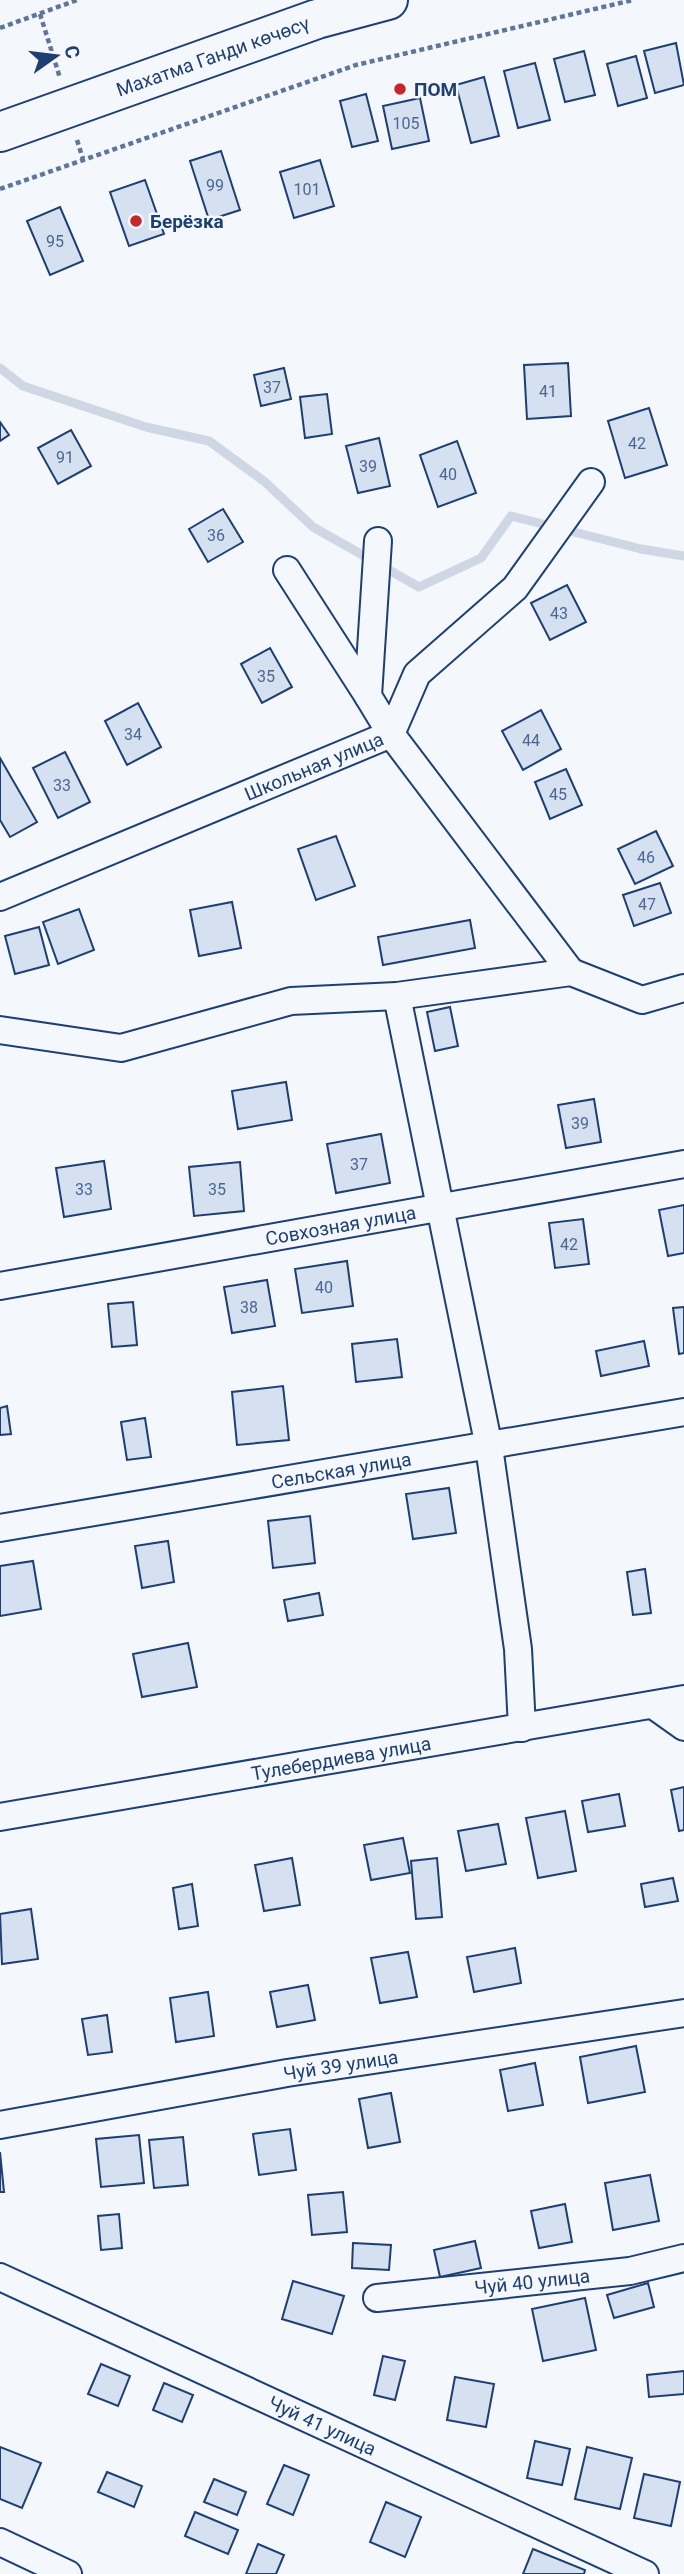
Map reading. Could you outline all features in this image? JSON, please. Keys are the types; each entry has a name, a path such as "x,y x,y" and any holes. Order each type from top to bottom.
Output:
{"main road":[{"name":"Махатма Ганди көчөсү","path":"0,132 317,19 388,0"}],"street":[{"path":"391,734 417,674 515,587 591,482"},
{"path":"369,696 378,541"},
{"path":"287,570 391,734"},
{"name":"Школьная улица","path":"0,897 391,734 571,972"},
{"path":"0,1030 121,1048 291,1001 397,996 571,972 642,1000 684,988"},
{"path":"397,996 489,1447 518,1649 522,1727"},
{"name":"Совхозная улица","path":"0,1286 684,1164"},
{"name":"Сельская улица","path":"0,1528 684,1412"},
{"name":"Тулебердиева улица","path":"0,1817 684,1699"},
{"path":"653,1705 684,1727"},
{"name":"Чуй 39 улица","path":"0,2124 287,2073 684,2012"},
{"name":"Чуй 40 улица","path":"377,2298 630,2271 684,2258"},
{"name":"Чуй 41 улица","path":"0,2277 645,2574"},
{"path":"0,2542 68,2574"}],"path":[{"path":"0,28 77,0"},
{"path":"0,189 356,65 634,0"}],"building":[{"path":"676,43 684,85 655,93 644,51"},
{"path":"584,51 595,95 565,102 554,59"},
{"path":"636,56 647,98 618,106 607,64"},
{"path":"535,63 550,120 518,128 504,71"},
{"path":"484,77 499,136 471,143 456,85"},
{"path":"366,94 378,141 352,147 340,101"},
{"path":"420,98 429,141 392,149 383,106"},
{"path":"221,151 240,210 209,220 190,161"},
{"path":"320,160 334,206 294,218 280,172"},
{"path":"145,180 164,234 129,246 110,192"},
{"path":"60,207 83,261 50,275 27,221"},
{"path":"568,363 571,416 527,419 524,365"},
{"path":"284,368 291,399 261,406 254,375"},
{"path":"327,394 332,434 305,438 300,397"},
{"path":"649,408 667,465 625,478 608,421"},
{"path":"0,422 9,435 0,441"},
{"path":"71,430 91,466 58,484 38,448"},
{"path":"379,438 390,486 358,493 346,446"},
{"path":"457,441 476,493 438,507 420,455"},
{"path":"223,509 243,542 208,562 189,529"},
{"path":"567,585 586,622 550,640 531,603"},
{"path":"270,648 292,687 262,703 241,664"},
{"path":"138,703 161,747 127,765 105,721"},
{"path":"541,710 561,749 523,770 502,731"},
{"path":"65,752 90,802 58,818 33,768"},
{"path":"0,758 37,822 10,837 0,820"},
{"path":"566,769 582,805 550,819 535,782"},
{"path":"656,831 673,866 635,884 618,849"},
{"path":"336,836 355,886 316,900 298,849"},
{"path":"660,883 671,913 634,926 623,895"},
{"path":"232,902 241,948 199,956 190,910"},
{"path":"79,909 94,950 58,964 43,922"},
{"path":"470,920 475,948 383,965 378,937"},
{"path":"39,927 49,965 15,974 5,936"},
{"path":"450,1007 458,1046 435,1051 427,1012"},
{"path":"286,1082 292,1120 238,1129 232,1091"},
{"path":"594,1099 601,1142 566,1148 558,1105"},
{"path":"381,1134 390,1183 336,1193 327,1144"},
{"path":"104,1161 111,1209 64,1217 56,1168"},
{"path":"240,1162 244,1211 194,1216 189,1167"},
{"path":"684,1205 684,1253 668,1256 659,1210"},
{"path":"583,1219 589,1264 555,1268 549,1223"},
{"path":"347,1261 353,1306 302,1313 295,1269"},
{"path":"267,1280 275,1326 232,1333 224,1287"},
{"path":"133,1302 137,1345 112,1347 108,1304"},
{"path":"684,1307 684,1353 679,1354 673,1308"},
{"path":"397,1339 402,1377 356,1382 352,1344"},
{"path":"644,1341 649,1366 601,1376 596,1351"},
{"path":"283,1386 289,1440 237,1445 232,1392"},
{"path":"7,1406 11,1434 0,1435 0,1408"},
{"path":"145,1418 151,1457 127,1460 121,1422"},
{"path":"449,1488 456,1533 413,1539 406,1494"},
{"path":"310,1516 315,1563 273,1568 268,1521"},
{"path":"168,1541 174,1582 142,1588 135,1546"},
{"path":"33,1561 41,1609 0,1616 0,1566"},
{"path":"645,1569 651,1613 633,1615 627,1572"},
{"path":"319,1593 323,1615 288,1621 284,1600"},
{"path":"188,1643 197,1687 142,1697 133,1654"},
{"path":"684,1787 684,1830 679,1831 671,1790"},
{"path":"619,1794 625,1826 588,1832 582,1801"},
{"path":"565,1811 576,1871 538,1878 526,1818"},
{"path":"498,1824 506,1864 466,1871 458,1831"},
{"path":"403,1838 410,1873 371,1880 364,1845"},
{"path":"292,1858 300,1905 264,1911 255,1865"},
{"path":"437,1858 442,1917 416,1919 411,1861"},
{"path":"673,1878 678,1901 645,1907 641,1884"},
{"path":"192,1884 198,1926 179,1929 173,1888"},
{"path":"31,1909 38,1959 2,1964 0,1914"},
{"path":"515,1948 521,1983 474,1992 467,1957"},
{"path":"408,1952 417,1997 380,2003 371,1958"},
{"path":"308,1985 315,2020 277,2027 270,1992"},
{"path":"208,1992 214,2036 176,2042 170,1998"},
{"path":"107,2015 112,2052 88,2055 82,2019"},
{"path":"636,2046 645,2092 588,2103 580,2057"},
{"path":"535,2063 543,2105 508,2111 500,2070"},
{"path":"391,2093 400,2142 368,2148 359,2099"},
{"path":"290,2129 296,2170 259,2175 253,2134"},
{"path":"139,2135 144,2183 101,2187 96,2139"},
{"path":"183,2137 188,2185 154,2188 149,2140"},
{"path":"0,2152 4,2192 0,2192"},
{"path":"650,2175 659,2221 613,2230 605,2183"},
{"path":"343,2192 347,2232 312,2235 308,2195"},
{"path":"565,2204 572,2242 539,2248 531,2211"},
{"path":"119,2214 122,2248 101,2250 98,2216"},
{"path":"475,2241 481,2268 440,2277 434,2250"},
{"path":"353,2243 391,2245 389,2270 352,2268"},
{"path":"293,2281 344,2296 332,2334 282,2319"},
{"path":"648,2283 654,2307 614,2318 607,2295"},
{"path":"585,2298 596,2350 543,2361 532,2309"},
{"path":"383,2356 405,2361 395,2400 374,2395"},
{"path":"101,2364 130,2376 118,2406 88,2394"},
{"path":"684,2371 684,2394 649,2397 647,2375"},
{"path":"455,2377 494,2384 486,2427 447,2420"},
{"path":"164,2383 193,2395 182,2422 153,2410"},
{"path":"535,2441 570,2449 562,2485 527,2478"},
{"path":"0,2447 41,2463 22,2508 0,2499"},
{"path":"587,2447 632,2458 620,2509 575,2499"},
{"path":"284,2465 309,2475 293,2515 267,2504"},
{"path":"107,2472 142,2486 134,2507 98,2492"},
{"path":"644,2474 680,2482 671,2526 634,2518"},
{"path":"214,2479 246,2492 237,2515 204,2502"},
{"path":"386,2502 421,2517 405,2557 370,2542"},
{"path":"195,2512 238,2530 228,2554 185,2536"},
{"path":"258,2544 284,2555 276,2574 246,2574"},
{"path":"533,2549 585,2570 584,2574 523,2574"}],"waterway":[{"path":"0,368 23,386 146,427 209,441 265,482 313,527 419,587 481,558 511,516 641,549 684,556"}],"place":[{"name":"ПОМ","path":"400,89"},
{"name":"Берёзка","path":"136,221"}]}
